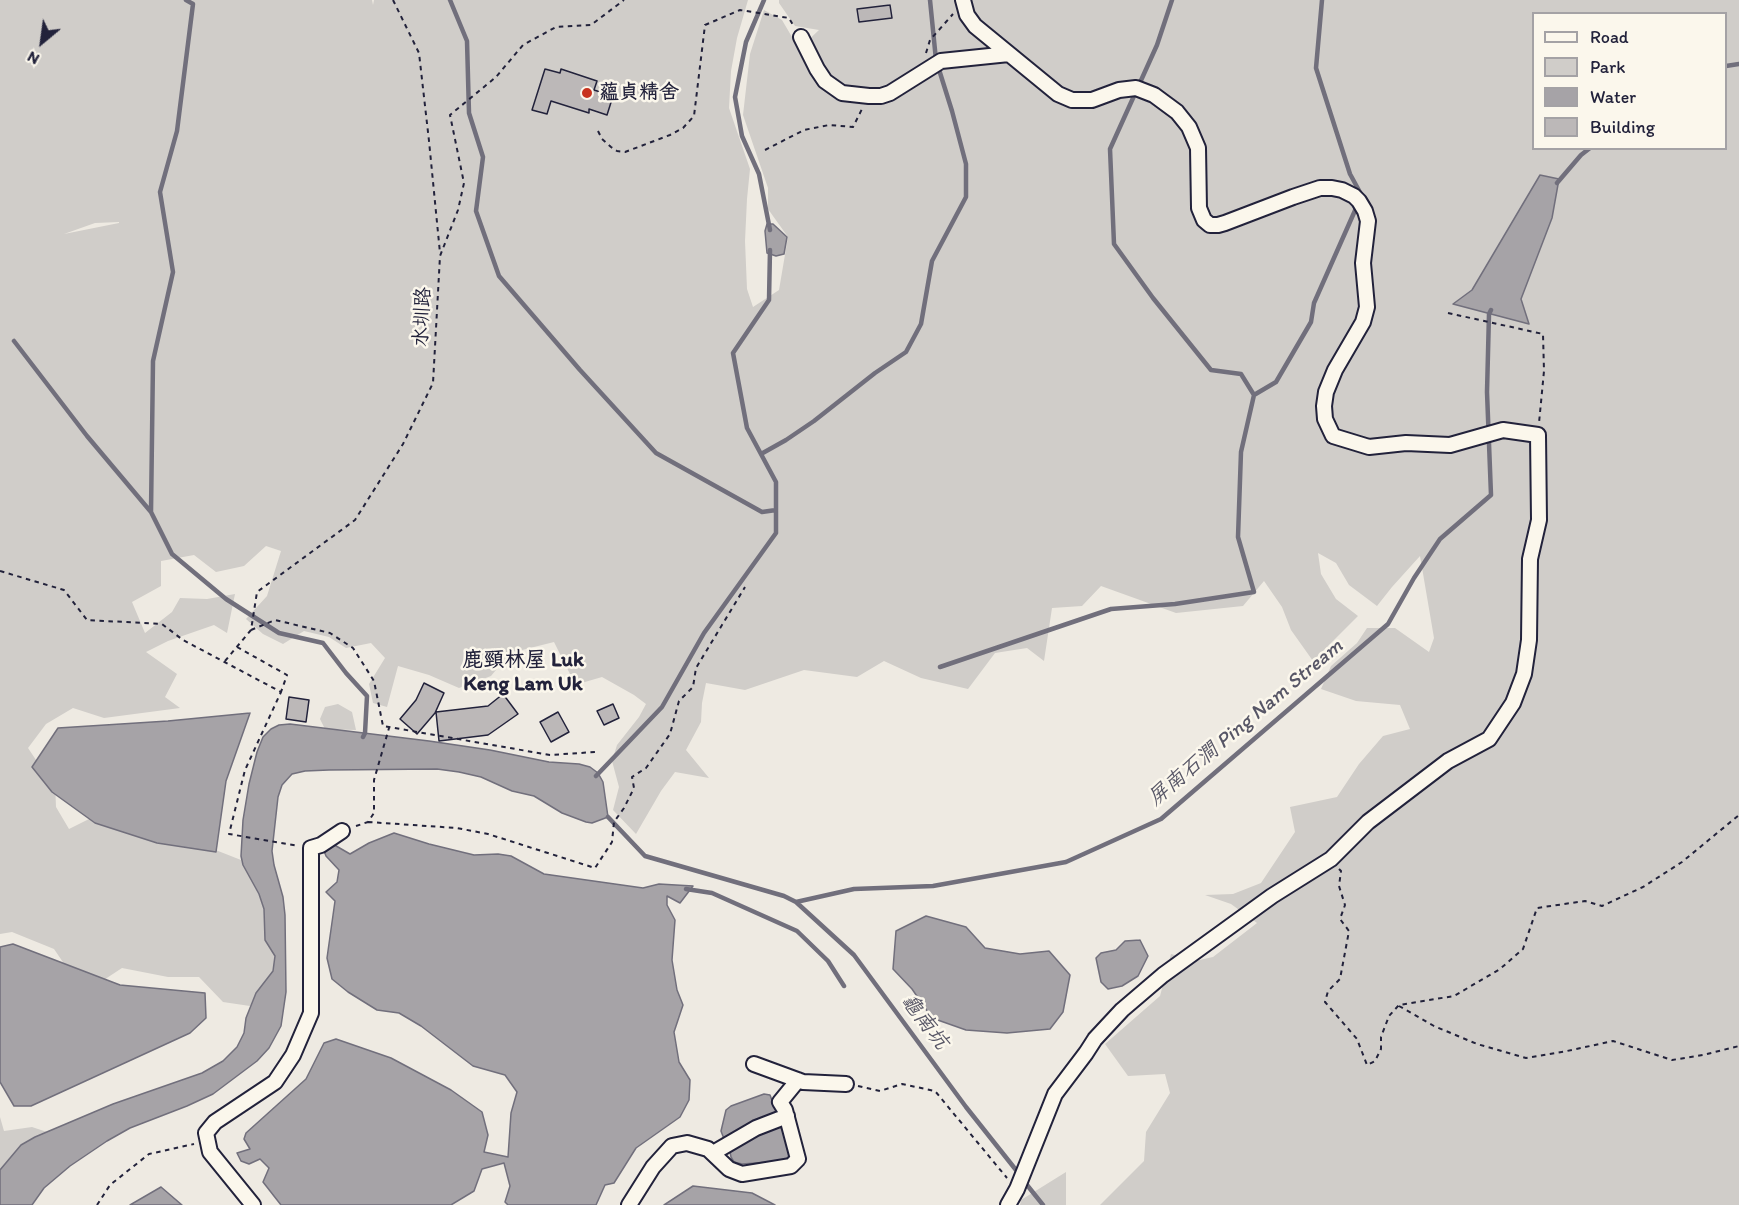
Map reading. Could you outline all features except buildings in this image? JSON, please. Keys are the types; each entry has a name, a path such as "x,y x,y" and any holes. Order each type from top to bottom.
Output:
{"street":[{"path":"963,2 967,15 975,26 1051,89 1068,99 1092,100 1119,90 1133,88 1148,92 1171,107 1184,119 1194,137 1199,157 1199,208 1202,217 1210,225 1218,225 1320,188 1342,190 1359,201 1368,220 1363,263 1367,308 1363,322 1335,370 1326,392 1325,419 1333,436 1370,447 1406,443 1450,445 1503,430 1538,435 1539,520 1530,559 1529,640 1524,674 1513,703 1488,739 1448,761 1368,822 1332,859 1272,896 1163,975 1122,1010 1095,1039 1055,1094 1017,1189 1008,1205"},
{"path":"801,37 825,81 842,93 869,96 890,93 941,60 1009,54"},
{"path":"253,1205 210,1152 206,1132 215,1122 275,1082 293,1055 311,1013 311,848 321,845 342,831"},
{"path":"754,1064 803,1082 846,1084"},
{"path":"629,1205 654,1167 672,1146 687,1143 708,1149 729,1169 742,1174 791,1166 798,1159 787,1116 780,1102 798,1080"},
{"path":"713,1153 756,1128 787,1116"}],"path":[{"path":"393,0 419,53 440,256"},
{"name":"水圳路","path":"251,630 257,592 355,520 403,444 434,382 440,256 458,210 464,183 450,115 496,77 523,45 556,27 591,25 624,0"},
{"path":"918,76 930,40 963,2"},
{"path":"598,130 602,139 611,147 625,152 683,128 694,116 705,25 740,10 782,17"},
{"path":"765,150 804,130 829,125 853,127 869,96"},
{"path":"1448,313 1543,334 1544,371 1538,435"},
{"path":"0,571 64,590 87,620 162,624 183,639 281,692"},
{"path":"342,831 368,822 457,828 488,834 595,868 612,842 614,822 634,788 632,777 646,768 670,734 679,701 693,687 696,668 745,587"},
{"path":"225,661 251,630 275,620 330,633 353,648 374,681 383,726 550,754 595,752"},
{"path":"237,647 287,675 244,770 229,834 311,848"},
{"path":"368,822 374,813 374,780 389,728"},
{"path":"1332,859 1341,871 1339,886 1345,905 1340,919 1348,931 1340,979 1328,991 1325,1002 1357,1039 1367,1065 1375,1061 1381,1050 1381,1037 1389,1016 1399,1005 1454,996 1500,969 1523,950 1537,908 1585,901 1602,906 1643,887 1682,862 1739,815"},
{"path":"1399,1005 1477,1044 1526,1058 1613,1041 1672,1060 1739,1046"},
{"path":"846,1084 880,1091 902,1084 935,1091 1017,1189"},
{"path":"97,1205 110,1185 149,1154 208,1141"}],"green space":[{"path":"0,0 372,0 373,5 374,0 748,0 737,38 731,71 729,108 750,169 745,241 747,289 753,307 779,290 788,237 768,209 768,188 743,115 750,54 764,10 782,20 799,49 819,30 795,26 779,0 1739,0 1739,1205 1100,1205 1144,1161 1146,1132 1170,1093 1165,1074 1128,1076 1105,1044 1160,996 1171,954 1195,961 1213,957 1257,923 1231,904 1205,895 1233,894 1261,883 1295,832 1290,807 1337,797 1359,764 1383,736 1410,729 1400,705 1356,701 1321,689 1331,666 1357,643 1367,628 1395,628 1429,652 1434,638 1420,556 1377,606 1349,585 1336,563 1318,553 1321,574 1336,599 1358,616 1313,661 1291,630 1282,607 1264,581 1243,606 1176,613 1101,586 1082,606 1052,608 1044,661 1027,648 995,653 968,689 921,678 884,661 857,677 804,670 745,690 706,683 701,722 686,750 709,778 675,772 636,834 613,810 619,787 612,761 617,745 646,704 602,677 578,684 571,676 554,642 510,653 491,676 459,688 429,675 398,666 387,707 373,703 369,684 385,658 371,643 346,648 329,637 304,631 283,644 263,634 246,619 267,596 281,551 266,546 244,566 216,572 194,555 161,561 161,586 132,602 145,633 172,612 180,598 207,599 235,594 227,633 214,625 168,641 146,652 177,674 165,697 180,708 104,718 73,708 46,724 28,748 46,775 55,783 56,807 69,829 99,814 175,834 241,860 259,894 264,909 265,939 275,956 273,971 256,993 250,1006 223,1002 199,977 168,977 122,968 84,993 54,949 12,932 0,934","holes":["95,223 119,223 64,234"]},
{"path":"338,704 352,712 356,730 325,729 320,719 325,707"},
{"path":"0,1117 4,1131 32,1127 47,1132 21,1145 0,1170"},
{"path":"1066,1172 1066,1205 1020,1205 1021,1200"}],"water":[{"path":"1540,175 1559,179 1552,218 1521,299 1529,324 1453,304 1472,290"},
{"path":"767,224 773,224 787,237 784,254 776,256 767,253 765,231"},
{"path":"250,713 226,781 216,852 157,843 95,823 52,792 32,767 58,728"},
{"path":"290,724 429,741 590,767 598,773 603,782 608,817 592,823 586,822 562,813 534,796 512,791 481,777 437,769 329,770 292,774 282,785 278,797 272,851 285,915 286,992 281,1026 269,1048 257,1061 213,1094 130,1128 107,1141 70,1166 44,1188 32,1205 0,1205 0,1170 21,1145 113,1104 202,1073 223,1061 237,1047 244,1033 246,1018 256,993 273,971 275,956 265,940 264,909 259,894 243,865 241,856 243,820 249,784 263,737 279,725"},
{"path":"394,833 474,855 511,856 544,874 643,888 659,884 693,886 680,903 667,896 667,905 675,920 672,960 677,990 683,1005 674,1032 679,1062 690,1080 689,1100 680,1117 636,1148 614,1183 605,1185 596,1205 508,1205 505,1202 510,1186 504,1163 482,1169 474,1191 451,1205 281,1205 263,1182 269,1168 260,1159 249,1164 241,1161 237,1153 250,1149 244,1139 246,1133 306,1079 324,1043 336,1039 391,1058 451,1090 482,1112 488,1135 484,1152 508,1157 511,1113 517,1092 505,1075 473,1066 421,1026 399,1013 377,1010 332,979 327,958 335,901 326,892 337,882 339,870 326,856 323,848 331,843 350,854"},
{"path":"926,916 966,927 985,948 1020,954 1049,951 1070,975 1063,1012 1050,1029 1007,1033 966,1030 932,1018 912,989 893,969 896,931"},
{"path":"1140,940 1148,956 1138,976 1122,986 1108,989 1101,982 1096,958 1101,953 1116,950 1125,941"},
{"path":"13,944 120,985 205,993 206,1018 190,1033 31,1106 14,1106 0,1082 0,947"},
{"path":"764,1094 770,1095 776,1111 772,1116 724,1139 721,1131 726,1110"},
{"path":"783,1123 792,1153 784,1161 742,1164 734,1162 730,1152 774,1124"},
{"path":"693,1186 752,1193 775,1205 664,1205"},
{"path":"161,1187 182,1205 130,1205"}],"waterway":[{"path":"186,0 193,4 177,131 160,192 173,272 153,361 151,512 172,554 226,599 279,633 323,643 367,696 363,737"},
{"path":"450,0 467,41 469,113 483,157 476,211 499,276 656,453 762,512 776,510"},
{"path":"764,0 746,42 735,97 742,136 759,174 770,230"},
{"path":"761,454 814,421 875,373 906,352 921,324 932,261 966,197 966,164 936,60 930,0"},
{"path":"940,667 1111,609 1175,604 1254,592 1238,537 1241,452 1254,395 1241,374 1211,370 1153,298 1114,244 1110,149 1157,45 1172,0"},
{"path":"1322,0 1316,68 1350,174 1361,198"},
{"name":"屏南石澗 Ping Nam Stream","path":"1727,66 1739,64"},
{"name":"屏南石澗 Ping Nam Stream","path":"1557,183 1587,150"},
{"path":"1254,395 1276,382 1311,322 1314,303 1357,206"},
{"path":"596,776 662,707 704,633 776,533 776,482 747,428 733,353 769,300 770,250"},
{"name":"屏南石澗 Ping Nam Stream","path":"608,817 645,856 784,896 796,902 854,889 933,886 1066,862 1161,819 1388,624 1414,578 1440,539 1491,495 1487,392 1489,314 1491,310"},
{"path":"14,341 87,436 151,512"},
{"path":"686,889 712,893 797,931 828,961 844,986"},
{"name":"龜南坑","path":"796,902 854,955 966,1107 1016,1170"},
{"name":"龜南坑","path":"1027,1185 1043,1205"}],"place":[{"name":"蘊貞精舍","path":"587,93"}],"district":[{"name":"鹿頸林屋 Luk Keng Lam Uk","path":"523,673"}]}
